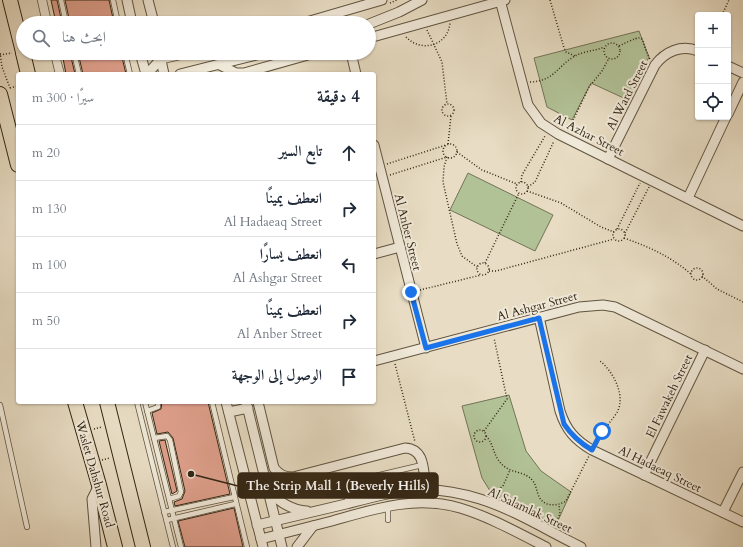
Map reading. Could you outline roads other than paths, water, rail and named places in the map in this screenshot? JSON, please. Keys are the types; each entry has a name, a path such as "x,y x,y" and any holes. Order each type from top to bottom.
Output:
{"main road":[{"path":"10,0 16,31"},
{"path":"23,60 27,72"},
{"path":"5,91 16,154"},
{"name":"Waslet Dahshur Road","path":"76,404 100,485 115,547"},
{"path":"107,404 143,547"}],"street":[{"path":"127,0 130,16"},
{"path":"327,16 382,0"},
{"path":"376,21 399,12 422,0"},
{"path":"376,36 502,0"},
{"name":"Al Azhar Street","path":"502,0 528,105 534,114 549,129 743,226"},
{"path":"149,1 152,16"},
{"name":"Al Ward Street","path":"608,159 655,65 660,58 677,49 686,48 695,50"},
{"path":"142,60 145,72"},
{"path":"148,72 157,60"},
{"path":"161,60 164,72"},
{"path":"189,72 238,60"},
{"path":"248,72 290,60"},
{"path":"353,60 356,72"},
{"path":"220,65 234,72"},
{"path":"731,67 743,73"},
{"path":"731,108 743,82"},
{"path":"688,198 725,120"},
{"name":"Al Anber Street","path":"376,152 426,348"},
{"path":"376,253 400,247"},
{"name":"Al Ashgar Street","path":"376,361 591,305 615,307 743,369"},
{"name":"Al Hadaeaq Street","path":"539,318 564,424 571,434 581,444 592,450 743,522"},
{"name":"El Fawakeh Street","path":"644,475 705,350"},
{"path":"227,404 262,543 279,534 388,505 412,502 436,503 459,508 502,525 546,547"},
{"path":"258,404 274,468 279,474 286,477 294,477 404,448 413,449 418,452 426,489"},
{"path":"229,412 247,405 282,547"},
{"path":"259,449 268,447"},
{"path":"723,512 743,472"},
{"path":"96,547 92,499 100,485"},
{"name":"Al Salamlak Street","path":"257,525 395,491 426,489 451,492 480,499 581,547"},
{"path":"268,491 280,501 292,508 315,511 319,524"},
{"path":"297,547 319,524"}],"lane":[{"path":"40,0 44,16"},
{"path":"44,0 47,16"},
{"path":"61,0 64,16"},
{"path":"113,0 116,16"},
{"path":"55,60 58,72"},
{"path":"58,60 61,72"},
{"path":"76,60 79,72"},
{"path":"127,60 130,72"},
{"path":"137,404 173,547"},
{"path":"145,404 181,547"},
{"path":"147,411 156,409 158,404"},
{"path":"212,404 235,504 247,547"},
{"path":"0,405 27,527"},
{"path":"154,438 167,436 170,440 181,492 180,496 169,499"},
{"path":"299,494 422,465"},
{"path":"344,483 348,503"},
{"path":"164,512 234,497"},
{"path":"166,520 235,504"},
{"path":"388,505 388,520"}],"place":[{"name":"The Strip Mall 1 (Beverly Hills)","path":"191,474"}]}
